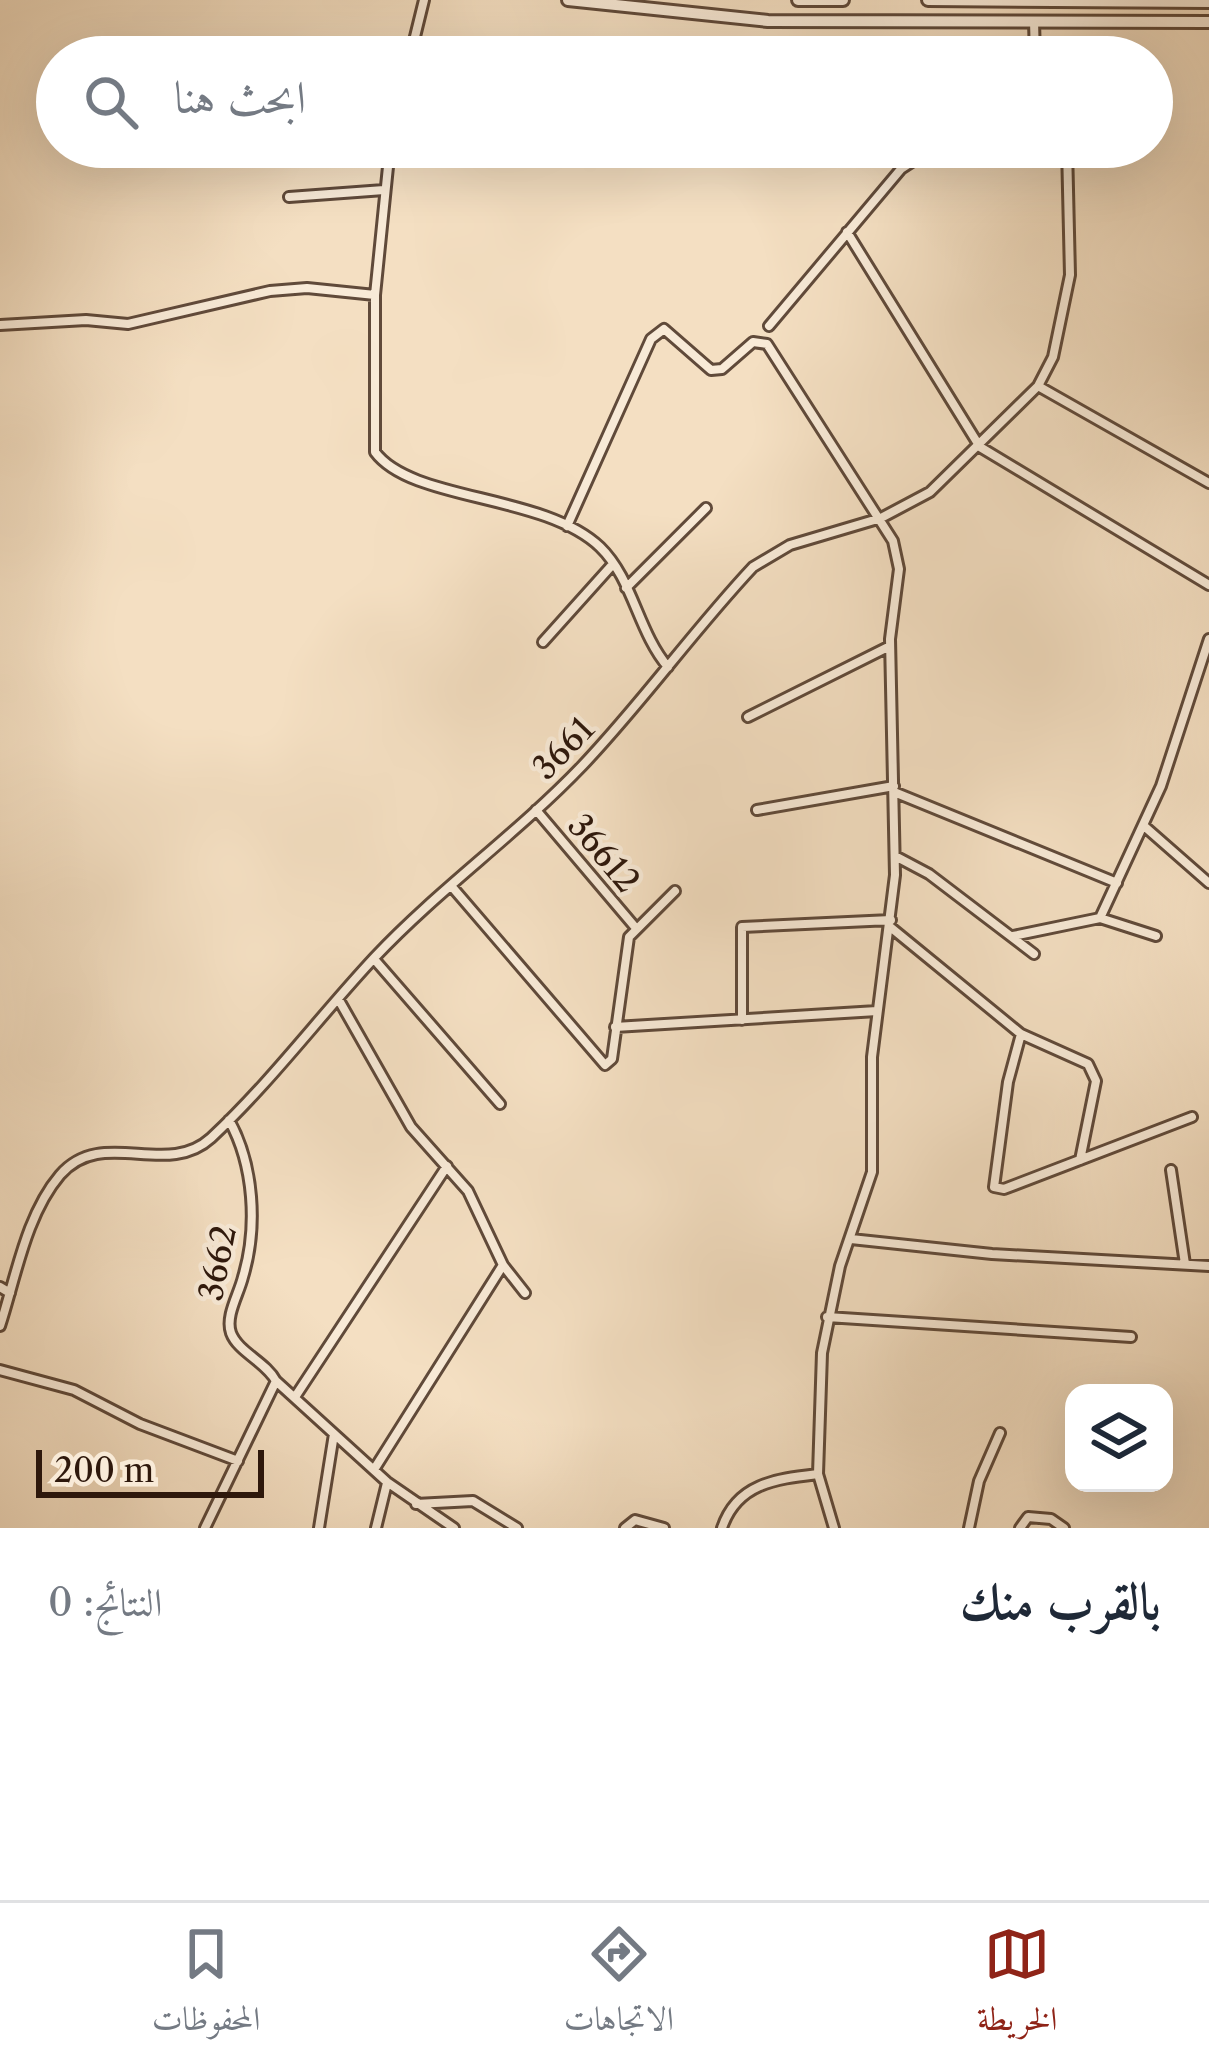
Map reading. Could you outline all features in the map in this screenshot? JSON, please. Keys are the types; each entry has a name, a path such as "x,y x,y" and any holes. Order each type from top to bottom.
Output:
{"street":[{"path":"415,36 424,0"},
{"path":"568,0 768,21 1209,22"},
{"path":"798,0 843,0"},
{"path":"928,0 1209,2"},
{"path":"1056,21 1057,2"},
{"path":"1034,20 1034,36"},
{"path":"387,168 375,295 375,452 398,475 499,499 567,526 599,547 613,564 668,667"},
{"path":"769,326 904,168"},
{"name":"3661","path":"0,1326 40,1208 74,1161 125,1150 183,1155 206,1143 340,1002 374,959 536,810 668,667 719,603 764,560 803,540 881,518 942,484 1038,386 1053,357 1072,258 1068,168"},
{"path":"289,197 384,190"},
{"path":"847,232 980,447 1209,585"},
{"path":"0,325 128,324 270,291 307,288 375,295"},
{"path":"567,526 651,339 664,329 711,370 722,369 753,342 767,344 889,529 899,569 890,646 896,856 877,1011 872,1172 827,1317 818,1474 834,1528"},
{"path":"1038,386 1209,483"},
{"path":"626,588 706,508"},
{"path":"543,641 613,564"},
{"path":"1100,918 1144,826 1209,639"},
{"path":"748,717 890,646"},
{"path":"758,810 894,789 1117,883"},
{"name":"36612","path":"536,810 634,926"},
{"path":"1144,826 1209,883"},
{"path":"896,856 1034,953"},
{"path":"453,888 602,1064 612,1059 634,926 675,891"},
{"path":"1011,936 1100,918 1156,935"},
{"path":"742,1020 742,927 890,923 1021,1034 1094,1071 1080,1160"},
{"path":"374,959 500,1103"},
{"path":"340,1002 411,1127 482,1212 503,1265 525,1293"},
{"path":"615,1028 877,1011"},
{"path":"1021,1034 1008,1082 994,1187 1004,1189 1192,1117"},
{"name":"3662","path":"229,1120 243,1148 251,1212 247,1262 229,1325 236,1340 276,1381"},
{"path":"295,1397 447,1166"},
{"path":"1172,1170 1185,1264"},
{"path":"851,1239 992,1254 1209,1266"},
{"path":"375,1468 503,1265"},
{"path":"0,1287 10,1293"},
{"path":"827,1317 1131,1337"},
{"path":"0,1370 74,1390 140,1424 238,1461"},
{"path":"205,1528 276,1381 387,1483 454,1528"},
{"path":"319,1528 334,1433"},
{"path":"969,1528 979,1481 1000,1433"},
{"path":"722,1528 732,1506 754,1486 818,1474"},
{"path":"376,1528 387,1483"},
{"path":"415,1504 473,1501 518,1528"},
{"path":"1020,1528 1028,1517 1037,1516 1064,1528"},
{"path":"626,1528 635,1520 664,1528"}]}
